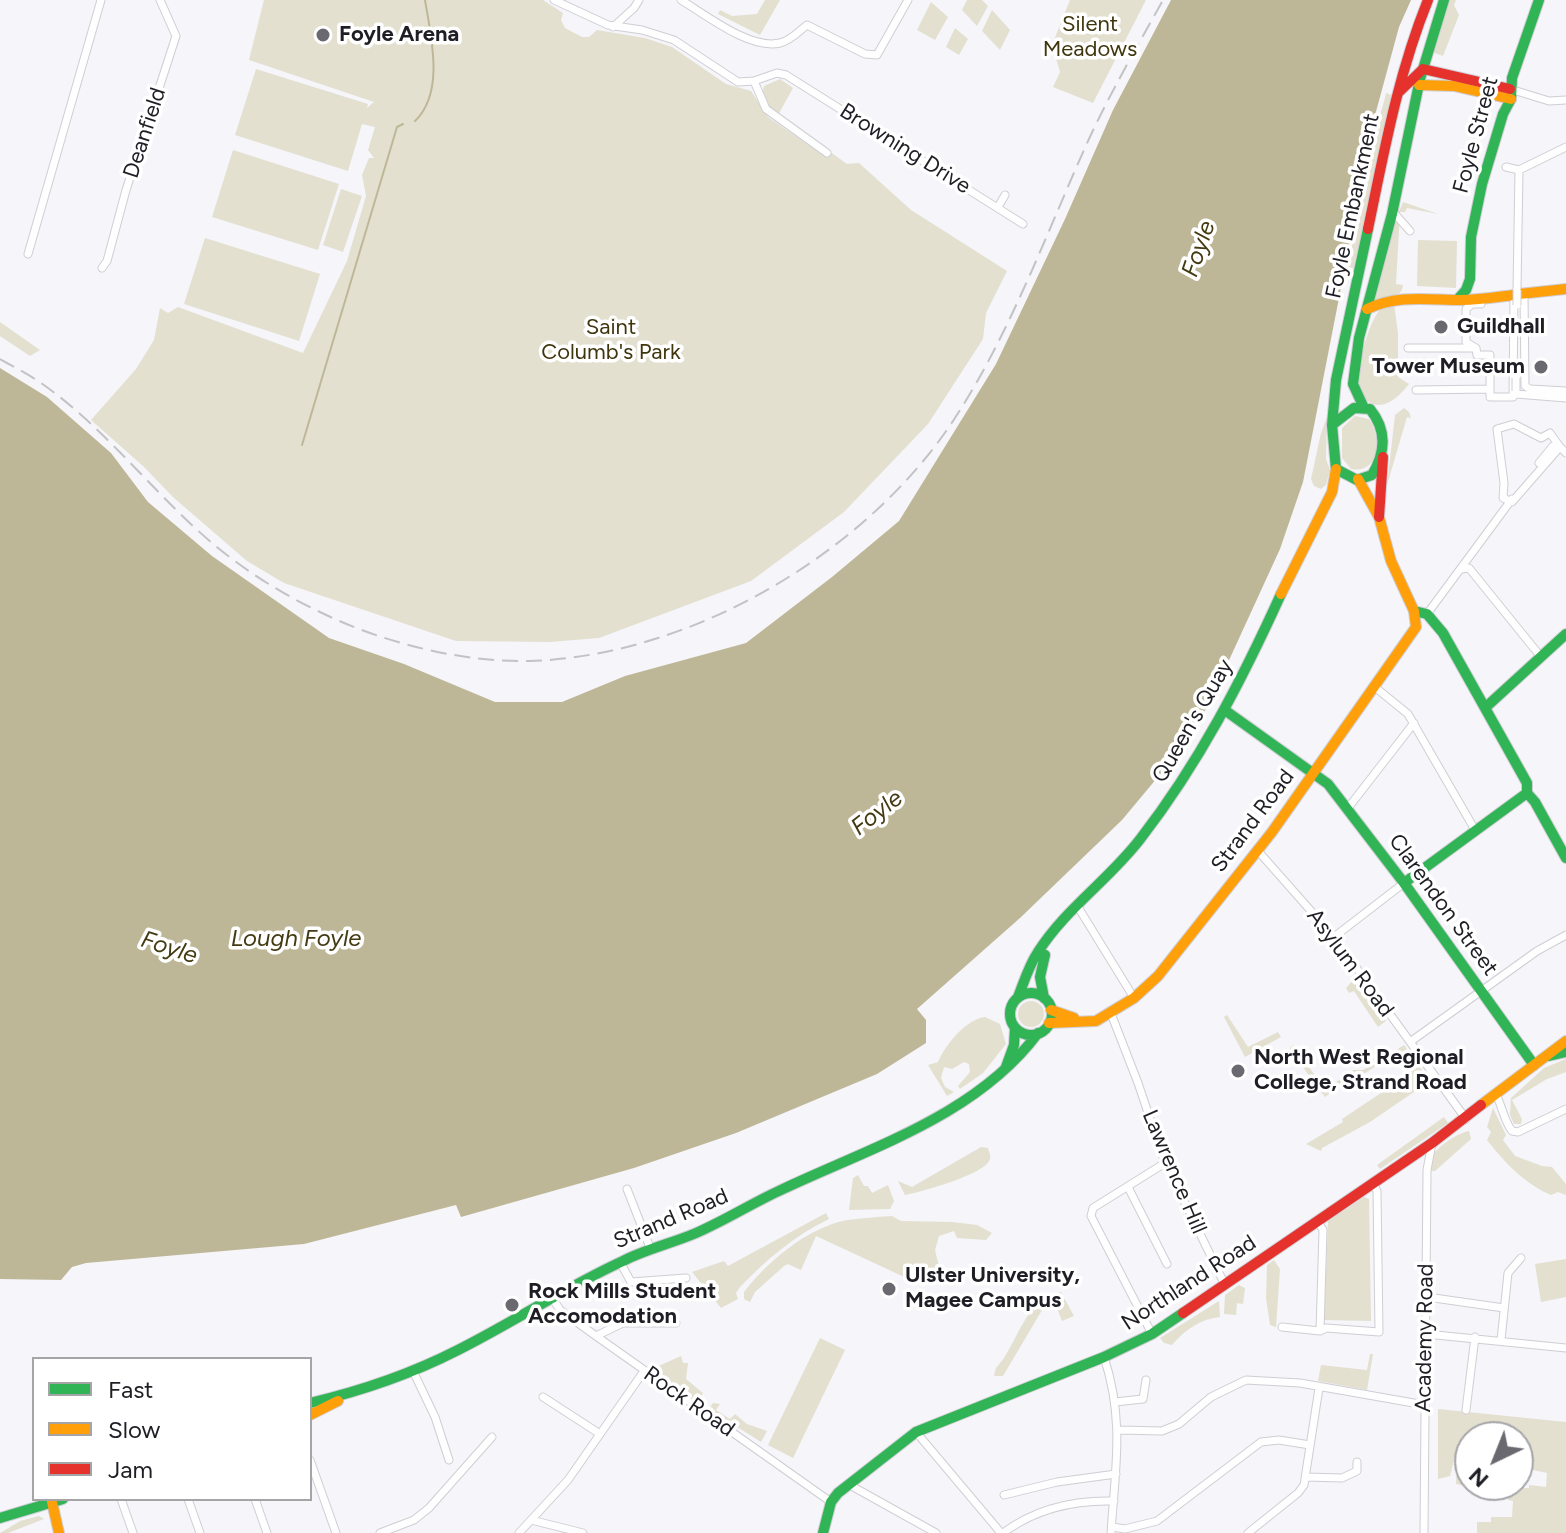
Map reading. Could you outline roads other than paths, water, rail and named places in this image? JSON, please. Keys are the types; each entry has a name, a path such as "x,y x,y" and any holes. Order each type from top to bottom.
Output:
{"main road":[{"name":"Foyle Embankment","path":"1332,425 1336,380 1396,97 1412,40 1428,0"},
{"name":"Foyle Embankment","path":"1364,408 1355,394 1352,381 1362,330 1392,211 1409,121 1433,28 1444,0"},
{"name":"Foyle Street","path":"1470,284 1475,218 1503,114 1539,0"},
{"path":"1396,97 1404,85 1423,69 1510,94"},
{"path":"1419,85 1459,86 1510,94"},
{"path":"1458,299 1470,284 1481,299"},
{"path":"1367,309 1386,300 1481,299 1566,289"},
{"path":"1362,330 1373,312 1386,300"},
{"path":"1379,517 1383,426 1373,411 1364,408 1347,410 1332,425 1336,469 1355,479 1379,517 1391,561 1414,611 1416,627 1426,624 1438,626"},
{"path":"1355,479 1374,472 1383,457"},
{"name":"Queen's Quay","path":"1018,997 1037,953 1061,923 1140,840 1188,773 1226,711 1294,565 1332,492 1336,469"},
{"name":"Queen's Quay","path":"1332,492 1355,479"},
{"path":"1414,611 1427,614 1438,626 1486,707 1527,783 1527,793 1566,858"},
{"name":"Strand Road","path":"1049,1023 1096,1021 1134,998 1158,976 1258,851 1376,688 1416,627"},
{"path":"1486,707 1566,634"},
{"name":"Clarendon Street","path":"1226,711 1328,784 1404,883 1534,1065"},
{"path":"1404,883 1527,793"},
{"path":"1015,1028 1026,1034 1038,1033 1049,1023 1051,1010 1044,998 1040,977 1047,942"},
{"path":"1004,1071 1014,1045 1015,1028 1010,1011 1018,997 1031,993 1044,998"},
{"path":"1051,1010 1085,1022"},
{"name":"Strand Road","path":"312,1403 348,1394 413,1371 457,1351 620,1262 696,1233 782,1189 901,1137 964,1101 1004,1071 1038,1033"},
{"name":"Northland Road","path":"823,1533 831,1502 848,1484 916,1432 1104,1357 1152,1334 1466,1119 1566,1041"},
{"path":"1546,1056 1566,1052"},
{"name":"Strand Road","path":"312,1414 348,1394"},
{"path":"0,1518 55,1501"},
{"path":"58,1501 59,1533"}],"street":[{"path":"28,254 101,0"},
{"name":"Deanfield","path":"102,268 107,261 126,190 176,36 160,0"},
{"path":"554,0 613,27 642,30 674,40 738,82 754,81 766,109 827,153"},
{"path":"613,27 639,0"},
{"path":"681,0 759,43 779,44 807,25 865,54 877,55 908,0"},
{"name":"Browning Drive","path":"754,81 777,73 786,75 1023,224"},
{"path":"1510,94 1525,93 1549,101 1566,100"},
{"path":"1506,167 1519,170 1566,147"},
{"path":"1519,170 1519,385 1516,394 1566,398"},
{"path":"998,207 1005,195"},
{"path":"1392,211 1410,231"},
{"path":"1518,296 1519,385"},
{"path":"1476,348 1477,355 1490,355 1490,397 1513,397 1518,296"},
{"path":"1476,348 1466,342 1466,309 1472,304 1481,304 1481,299"},
{"path":"1411,345 1476,348"},
{"path":"1519,385 1530,389 1566,391"},
{"path":"1416,390 1490,389"},
{"path":"1427,614 1510,501 1561,447 1550,433 1541,438 1514,424 1497,429 1503,498 1510,501"},
{"path":"1461,569 1469,568 1541,657"},
{"path":"1376,688 1408,714 1475,830"},
{"path":"1348,808 1414,723"},
{"name":"Asylum Road","path":"1258,851 1334,937 1466,1119"},
{"path":"1334,937 1404,883"},
{"path":"1078,907 1134,998"},
{"path":"1410,1042 1537,951 1566,935"},
{"name":"Lawrence Hill","path":"1110,1011 1165,1163 1225,1286"},
{"path":"1496,1094 1504,1108 1506,1124 1512,1131 1518,1132 1566,1110"},
{"name":"Academy Road","path":"1424,1533 1427,1170 1432,1143"},
{"path":"1152,1334 1091,1216 1093,1208 1165,1163"},
{"path":"1282,1327 1379,1332 1377,1191 1373,1183"},
{"path":"1128,1187 1167,1264"},
{"path":"627,1189 651,1250"},
{"path":"1318,1222 1323,1230 1320,1331"},
{"path":"1501,1340 1508,1273 1521,1258"},
{"path":"620,1262 631,1282 686,1278"},
{"name":"Rock Road","path":"551,1297 560,1310 831,1502"},
{"path":"1427,1297 1504,1308"},
{"path":"596,1336 623,1323 676,1323"},
{"path":"1426,1334 1566,1348"},
{"path":"1466,1410 1475,1337"},
{"path":"1104,1357 1119,1430 1112,1530 1157,1521 1261,1442 1279,1440 1310,1445"},
{"path":"413,1371 435,1417 449,1460"},
{"path":"519,1533 568,1480 644,1371"},
{"path":"1115,1402 1143,1399 1146,1380"},
{"path":"1119,1430 1162,1431 1179,1424 1211,1397 1246,1380 1300,1383 1425,1405"},
{"path":"1248,1533 1298,1493 1305,1481 1319,1388"},
{"path":"543,1397 600,1434"},
{"path":"916,1432 1002,1533 1029,1517 1058,1507 1084,1500 1114,1501"},
{"path":"380,1533 414,1520 429,1508 492,1437"},
{"path":"1305,1481 1342,1478 1357,1471 1357,1462"},
{"path":"312,1466 336,1533"},
{"path":"1004,1495 1057,1482 1116,1474"},
{"path":"848,1484 936,1533"},
{"path":"122,1501 133,1533"},
{"path":"189,1501 200,1533"},
{"path":"256,1501 267,1533"},
{"path":"531,1520 583,1533"}],"water":[{"name":"Lough Foyle","path":"1171,0 1411,0 1399,27 1374,119 1303,482 1280,549 1208,706 1177,754 1122,820 1020,918 917,1009 926,1020 926,1043 877,1074 736,1133 634,1168 461,1217 456,1205 304,1244 86,1263 72,1267 61,1280 0,1279 0,368 47,397 111,453 148,502 212,556 329,638 404,664 495,702 562,702 625,676 746,643 899,521 996,364 1113,110"}],"waterway":[{"path":"415,121 424,109 433,80 434,64 425,0"},
{"path":"302,445 397,127 403,124"}],"railway":[{"path":"0,359 65,401 230,557 280,591 344,623 422,648 504,661 590,655 650,640 710,619 767,590 821,556 870,516 914,472 951,424 990,359 1093,131 1163,0"}],"place":[{"name":"Foyle Arena","path":"323,35"},
{"name":"Guildhall","path":"1441,327"},
{"name":"Tower Museum","path":"1541,367"},
{"name":"North West Regional College, Strand Road","path":"1238,1071"},
{"name":"Ulster University, Magee Campus","path":"889,1289"},
{"name":"Rock Mills Student Accomodation","path":"512,1305"}],"park label":[{"name":"Silent Meadows","path":"1090,38"},
{"name":"Saint Columb's Park","path":"611,340"}],"water label":[{"name":"Foyle","path":"1199,249"},
{"name":"Foyle","path":"877,813"},
{"name":"Foyle","path":"169,948"}]}
